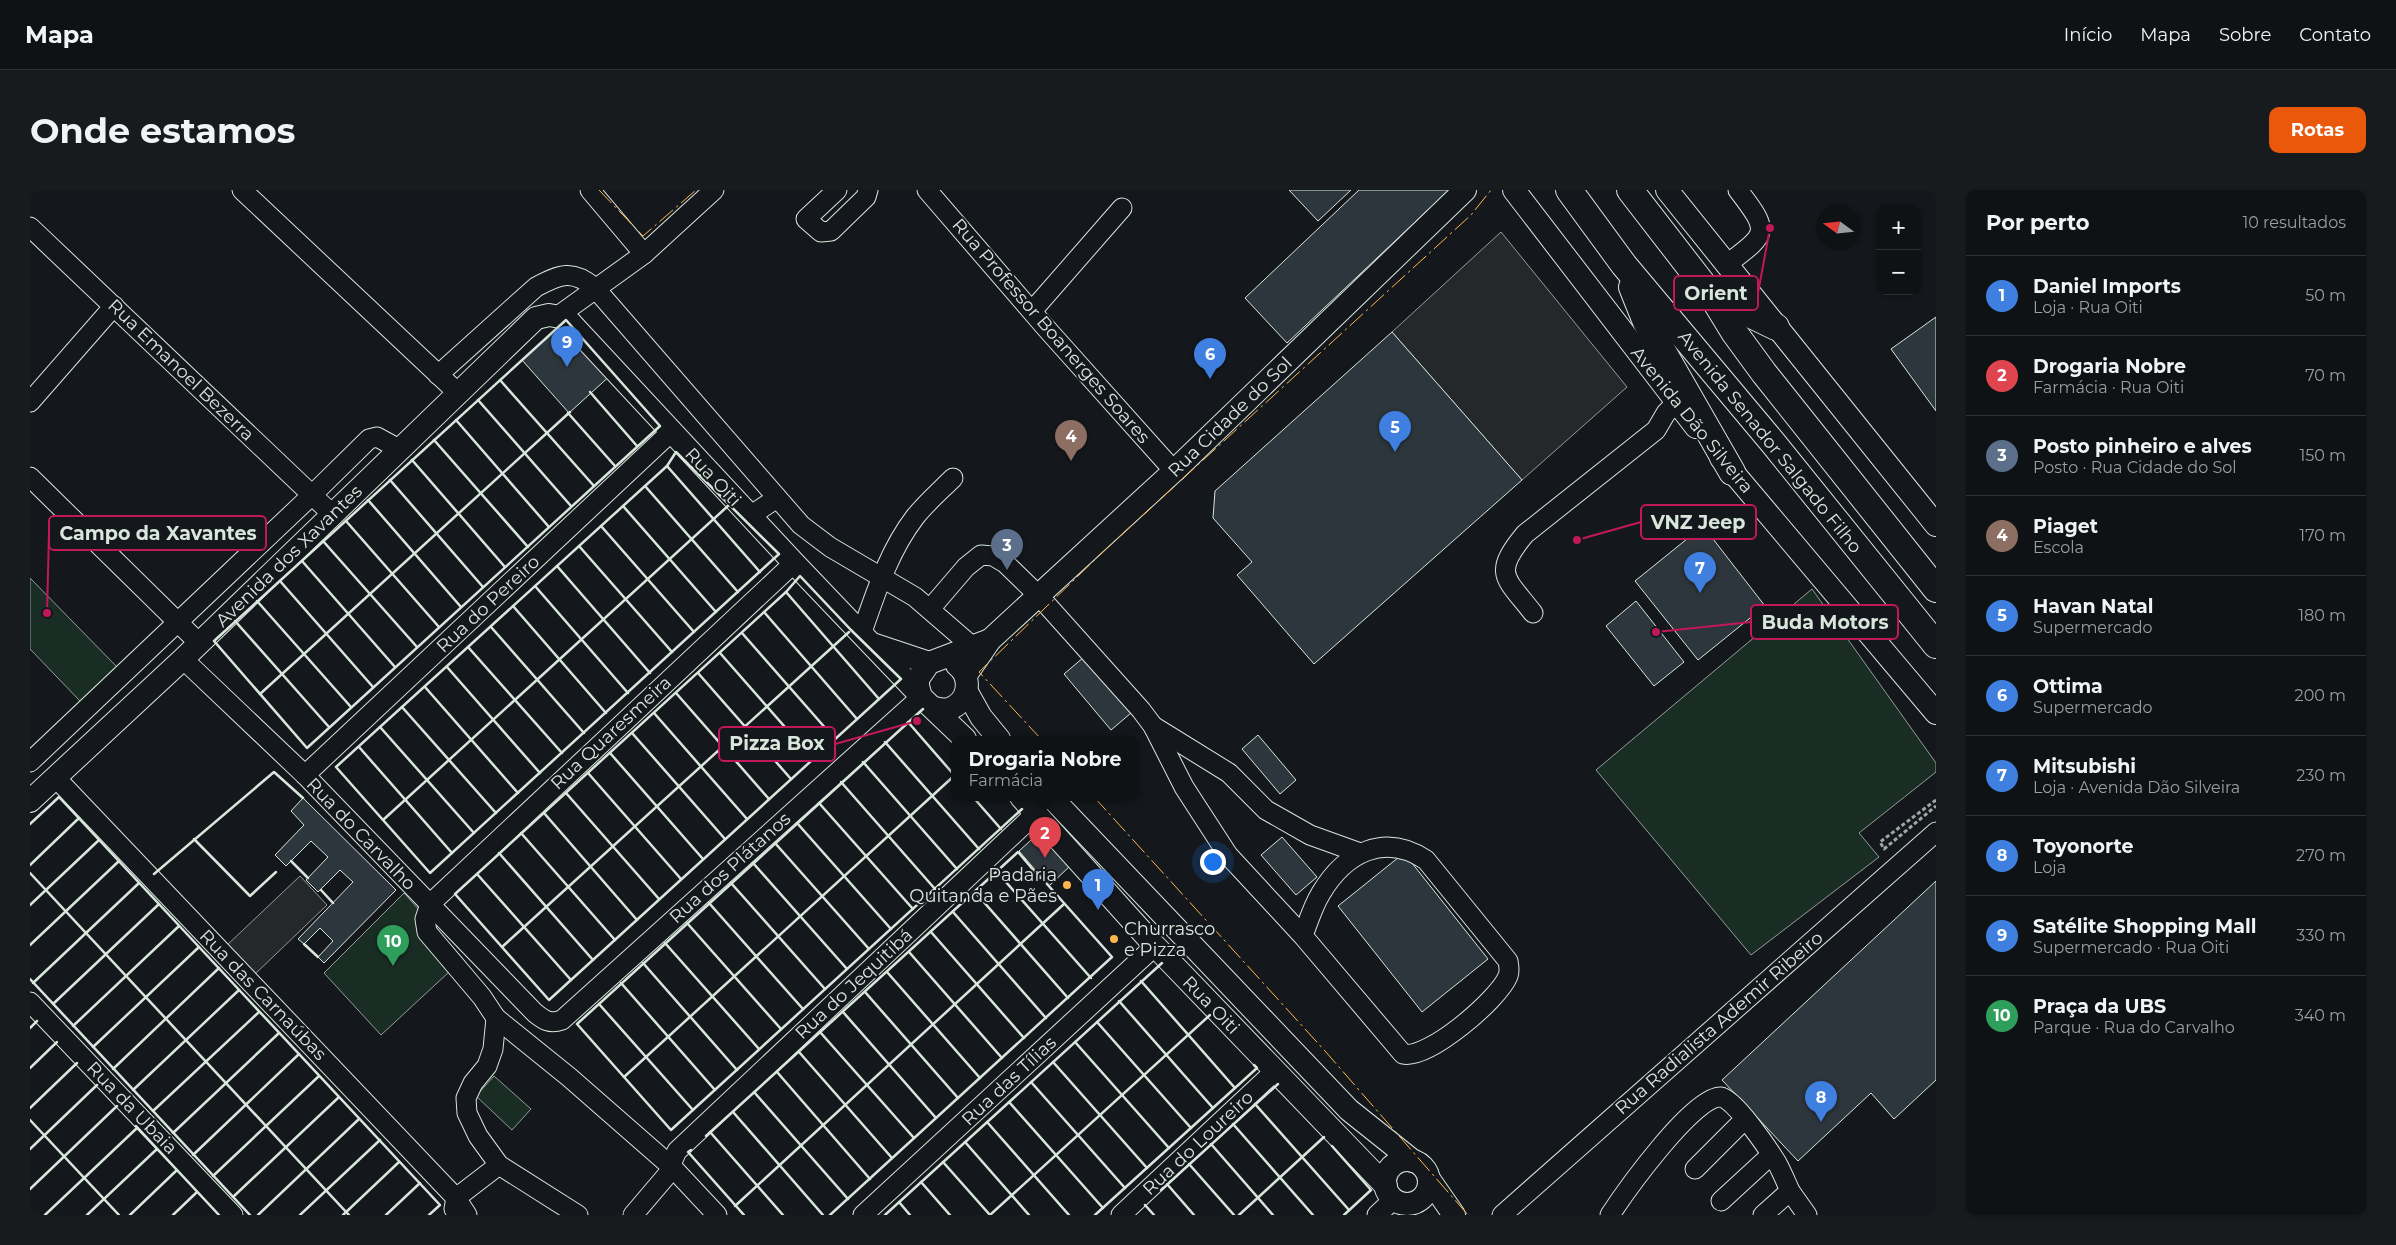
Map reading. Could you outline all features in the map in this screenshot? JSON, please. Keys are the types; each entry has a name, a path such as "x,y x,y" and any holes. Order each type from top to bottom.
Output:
{"highway":[{"name":"Avenida Senador Salgado Filho","path":"1568,190 1624,265 1774,444 1936,645"},
{"path":"1630,190 1712,296 1734,332 1764,373 1936,589"},
{"path":"1624,265 1646,322 1732,472"},
{"path":"1712,296 1776,327"}],"main road":[{"name":"Rua Cidade do Sol","path":"934,661 982,644 1039,596 1174,471 1465,190"},
{"name":"Avenida Dão Silveira","path":"1514,190 1732,472 1936,713"},
{"path":"1667,190 1936,525"},
{"name":"Avenida dos Xavantes","path":"30,801 183,659 536,318 554,315"},
{"name":"Rua Oiti","path":"554,315 566,318 794,563 868,638 924,700 962,736"},
{"name":"Rua Oiti","path":"868,638 934,661"},
{"name":"Rua Cidade do Sol","path":"966,684 982,644"},
{"path":"966,684 959,704 947,710 924,700 918,679 934,661 950,661 960,666 981,717 997,736"},
{"name":"Rua Oiti","path":"1036,802 1155,946 1398,1201"},
{"name":"Rua Oiti","path":"1036,802 1349,1110 1413,1161"},
{"path":"1429,1178 1429,1187 1422,1199 1410,1204 1398,1201 1386,1179 1391,1168 1402,1161 1413,1161 1425,1169 1454,1215"}],"street":[{"path":"242,190 458,393"},
{"path":"590,190 644,254"},
{"path":"554,315 644,254 714,190"},
{"path":"837,190 806,219 821,232 831,230 866,197 868,190"},
{"name":"Rua Professor Boanerges Soares","path":"927,190 1174,471"},
{"path":"1726,265 1755,242 1760,230 1759,218 1738,190"},
{"path":"1032,311 1122,208"},
{"name":"Rua Emanoel Bezerra","path":"30,227 332,514"},
{"path":"438,375 536,287 552,278 572,274 582,278 594,288 801,525 830,547 915,597 930,610 982,644"},
{"path":"30,402 114,306"},
{"path":"1533,613 1505,574 1504,566 1517,544 1526,534 1656,430 1666,413 1677,402"},
{"name":"Rua do Pereiro","path":"305,775 671,432"},
{"path":"30,762 312,496 369,439 377,437 399,450"},
{"path":"30,477 199,643"},
{"path":"868,638 881,577 891,555 916,515 953,478"},
{"path":"750,516 777,498"},
{"path":"930,610 966,567 981,556 993,556 1005,563 1039,596 1153,726 1184,787 1228,855 1303,936 1398,1049 1407,1055 1424,1049 1442,1039 1484,1006 1503,986 1510,970 1508,961 1426,860 1412,851 1388,845 1360,852 1333,877 1321,894 1303,936"},
{"name":"Rua Quaresmeira","path":"430,904 794,563"},
{"name":"Rua do Carvalho","path":"183,659 305,775 534,1013"},
{"name":"Rua dos Plátanos","path":"534,1013 545,1021 553,1023 562,1020 924,700"},
{"path":"90,706 110,728"},
{"path":"1153,726 1229,773 1266,810 1310,835 1360,852"},
{"path":"56,738 76,759"},
{"name":"Rua das Carnaúbas","path":"56,778 454,1206 467,1215"},
{"name":"Rua do Jequitibá","path":"633,1215 674,1162 1036,802"},
{"name":"Rua Radialista Ademir Ribeiro","path":"1502,1215 1936,832"},
{"path":"430,904 425,919 427,932 482,996 496,1018 674,1162 717,1215"},
{"name":"Rua das Tílias","path":"863,1215 1155,946"},
{"name":"Rua da Ubaia","path":"30,1002 233,1215"},
{"path":"496,1018 493,1049 487,1066 474,1083 466,1098 467,1113 478,1136 499,1165 578,1215"},
{"name":"Rua do Loureiro","path":"1121,1215 1275,1070"},
{"path":"1610,1215 1665,1140 1708,1102 1719,1097 1727,1099 1745,1119 1771,1155 1790,1191 1807,1215"},
{"path":"1696,1169 1745,1119"},
{"path":"1721,1201 1771,1155"},
{"path":"454,1206 499,1165"},
{"path":"1763,1215 1790,1191"},
{"path":"1377,1215 1398,1201"}],"path":[{"path":"1936,800 1880,842 1884,848 1936,806"}],"green space":[{"path":"30,578 118,668 81,702 30,649"},
{"path":"1812,589 1936,763 1936,772 1859,833 1879,857 1751,955 1596,770"},
{"path":"404,893 463,959 381,1035 324,973"},
{"path":"494,1076 531,1109 512,1130 476,1096"}],"shaded area":[{"path":"1501,232 1627,387 1522,480 1392,332"},
{"path":"300,876 327,905 252,977 224,948"}],"building":[{"path":"1289,190 1351,190 1318,221"},
{"path":"1359,190 1449,190 1287,343 1245,298"},
{"path":"1936,317 1936,411 1891,349"},
{"path":"566,320 613,373 569,413 522,360"},
{"path":"1392,332 1522,480 1314,664 1237,575 1252,562 1213,518 1215,491"},
{"path":"1703,526 1765,606 1698,660 1635,581"},
{"path":"1636,601 1684,662 1654,686 1606,626"},
{"path":"1084,657 1131,713 1111,730 1064,674"},
{"path":"1258,735 1296,780 1280,794 1242,749"},
{"path":"303,798 396,890 324,963 318,957 333,941 320,928 304,944 298,939 353,882 340,870 318,892 306,880 328,857 311,841 286,866 275,855 304,825 291,811"},
{"path":"1041,831 1071,865 1049,886 1019,851"},
{"path":"1282,837 1317,877 1296,895 1261,855"},
{"path":"1404,853 1488,959 1422,1012 1338,906"},
{"path":"1936,881 1936,1080 1894,1119 1871,1093 1798,1161 1722,1080"}],"wall":[{"path":"566,320 660,426 307,748 214,641 566,320"},
{"path":"500,380 594,486"},
{"path":"590,392 637,446"},
{"path":"478,400 571,506"},
{"path":"260,694 570,412"},
{"path":"568,413 615,466"},
{"path":"456,420 549,527"},
{"path":"434,440 528,547"},
{"path":"676,452 779,554 430,873 336,767 667,466 676,452"},
{"path":"412,460 505,567"},
{"path":"667,466 760,572"},
{"path":"390,480 483,587"},
{"path":"645,486 738,592"},
{"path":"368,500 461,607"},
{"path":"383,820 729,505"},
{"path":"623,506 716,612"},
{"path":"346,521 439,627"},
{"path":"601,526 694,632"},
{"path":"323,541 417,647"},
{"path":"579,546 672,652"},
{"path":"302,561 395,667"},
{"path":"557,566 650,673"},
{"path":"800,576 901,679 549,1000 455,894 786,592 800,576"},
{"path":"280,581 373,687"},
{"path":"535,586 628,693"},
{"path":"786,592 879,699"},
{"path":"257,601 351,707"},
{"path":"513,606 606,713"},
{"path":"764,612 857,719"},
{"path":"235,621 329,727"},
{"path":"491,627 584,733"},
{"path":"502,947 849,632"},
{"path":"742,633 835,739"},
{"path":"468,647 562,753"},
{"path":"720,653 813,759"},
{"path":"447,667 540,773"},
{"path":"698,673 791,779"},
{"path":"425,687 518,793"},
{"path":"676,693 769,799"},
{"path":"402,707 496,813"},
{"path":"923,709 577,1024 671,1130 1022,809"},
{"path":"654,713 747,819"},
{"path":"908,722 951,771"},
{"path":"380,727 474,833"},
{"path":"632,733 725,839"},
{"path":"885,742 979,849"},
{"path":"359,747 452,853"},
{"path":"610,753 703,859"},
{"path":"863,762 957,869"},
{"path":"154,874 274,772 303,798"},
{"path":"588,773 681,879"},
{"path":"624,1077 951,779"},
{"path":"841,782 935,889"},
{"path":"566,793 659,899"},
{"path":"30,824 59,797 440,1205 429,1215"},
{"path":"976,801 1001,829"},
{"path":"819,803 913,909"},
{"path":"544,813 637,920"},
{"path":"30,865 79,818"},
{"path":"797,823 891,929"},
{"path":"521,833 615,940"},
{"path":"194,839 250,896 276,872"},
{"path":"30,905 99,840"},
{"path":"775,843 869,949"},
{"path":"706,1136 1018,852 1025,860"},
{"path":"499,853 593,960"},
{"path":"1024,859 1040,878"},
{"path":"30,945 119,861"},
{"path":"291,861 308,878"},
{"path":"753,863 847,969"},
{"path":"997,872 1091,978"},
{"path":"30,873 349,1215"},
{"path":"477,874 571,980"},
{"path":"33,983 139,883"},
{"path":"731,883 825,989"},
{"path":"830,1215 1112,957 1047,884"},
{"path":"321,890 333,903"},
{"path":"975,892 1068,998"},
{"path":"709,903 803,1009"},
{"path":"53,1004 159,904"},
{"path":"735,1206 1064,904"},
{"path":"953,912 1046,1018"},
{"path":"687,923 781,1029"},
{"path":"73,1026 179,926"},
{"path":"931,932 1024,1038"},
{"path":"665,943 759,1049"},
{"path":"304,944 318,957"},
{"path":"93,1047 199,947"},
{"path":"909,952 1002,1058"},
{"path":"643,963 737,1070"},
{"path":"885,1215 1162,963"},
{"path":"113,1069 219,968"},
{"path":"887,972 980,1078"},
{"path":"30,979 250,1215"},
{"path":"1141,981 1235,1088"},
{"path":"621,983 715,1090"},
{"path":"133,1090 239,990"},
{"path":"865,992 958,1098"},
{"path":"1119,1001 1213,1108"},
{"path":"599,1004 693,1110"},
{"path":"153,1111 259,1012"},
{"path":"843,1012 936,1118"},
{"path":"990,1215 1210,1015"},
{"path":"30,1028 37,1021"},
{"path":"1097,1022 1191,1128"},
{"path":"820,1032 914,1138"},
{"path":"173,1133 279,1033"},
{"path":"30,1068 57,1042"},
{"path":"1075,1042 1169,1148"},
{"path":"799,1052 892,1158"},
{"path":"193,1155 299,1054"},
{"path":"1053,1062 1147,1168"},
{"path":"30,1108 77,1063"},
{"path":"1095,1215 1257,1068 1254,1065"},
{"path":"777,1072 870,1179"},
{"path":"213,1176 319,1076"},
{"path":"1031,1082 1125,1188"},
{"path":"1161,1190 1278,1084"},
{"path":"30,1149 97,1085"},
{"path":"754,1092 848,1199"},
{"path":"233,1197 339,1097"},
{"path":"1009,1102 1103,1208"},
{"path":"1255,1104 1349,1210"},
{"path":"30,1189 117,1106"},
{"path":"733,1112 823,1215"},
{"path":"258,1215 359,1119"},
{"path":"30,1120 119,1215"},
{"path":"987,1122 1069,1215"},
{"path":"1233,1124 1313,1215"},
{"path":"136,1126 219,1215"},
{"path":"45,1215 137,1128"},
{"path":"710,1132 783,1215"},
{"path":"1239,1215 1324,1137"},
{"path":"300,1215 380,1140"},
{"path":"965,1142 1029,1215"},
{"path":"1211,1144 1273,1215"},
{"path":"1332,1146 1371,1190 1344,1215"},
{"path":"87,1215 157,1149"},
{"path":"691,1150 688,1152 744,1215"},
{"path":"343,1215 399,1162"},
{"path":"943,1162 990,1215"},
{"path":"1189,1164 1234,1215"},
{"path":"130,1215 177,1170"},
{"path":"921,1182 950,1215"},
{"path":"386,1215 420,1183"},
{"path":"1167,1184 1194,1215"},
{"path":"173,1215 197,1192"},
{"path":"899,1202 910,1215"},
{"path":"1145,1205 1154,1215"}],"power":[{"path":"599,190 643,236 696,190"},
{"path":"1038,736 979,672 1108,547 1471,215 1491,190"},
{"path":"1098,801 1325,1051 1468,1215"}],"place":[{"name":"Orient","path":"1770,228"},
{"name":"Satélite Shopping Mall","path":"567,367"},
{"name":"Ottima","path":"1210,379"},
{"name":"Havan Natal","path":"1395,452"},
{"name":"Piaget","path":"1071,461"},
{"name":"VNZ Jeep","path":"1577,540"},
{"name":"Posto pinheiro e alves","path":"1007,570"},
{"name":"Mitsubishi","path":"1700,593"},
{"name":"Campo da Xavantes","path":"47,613"},
{"name":"Buda Motors","path":"1656,632"},
{"name":"Pizza Box","path":"917,721"},
{"name":"Drogaria Nobre","path":"1045,858"},
{"name":"Padaria Quitanda e Pães","path":"1067,885"},
{"name":"Daniel Imports","path":"1098,910"},
{"name":"Churrasco e Pizza","path":"1114,939"},
{"name":"Praça da UBS","path":"393,966"},
{"name":"Toyonorte","path":"1821,1122"}]}
